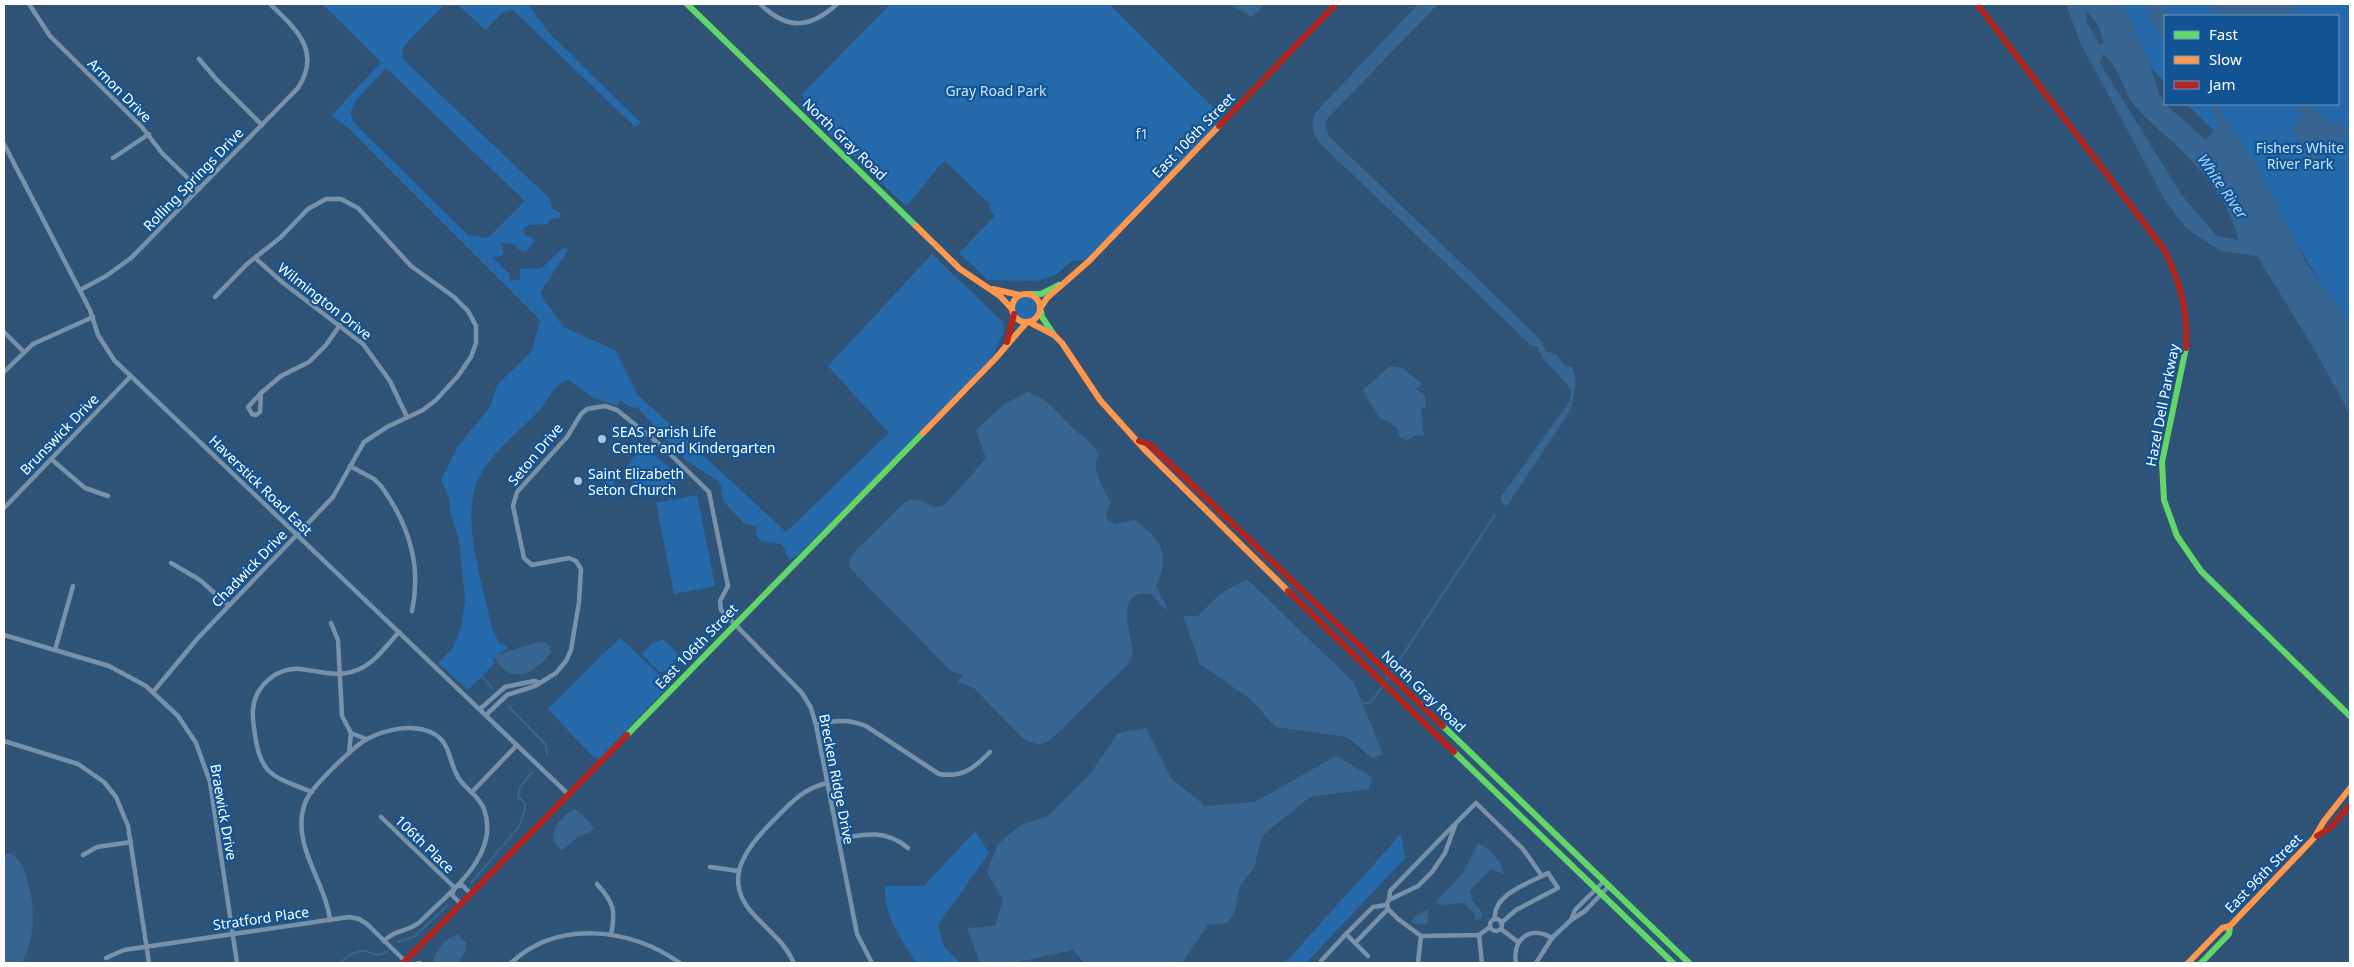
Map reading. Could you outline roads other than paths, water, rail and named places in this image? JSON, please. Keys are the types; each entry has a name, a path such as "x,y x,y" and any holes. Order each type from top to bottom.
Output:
{"street":[{"name":"Armon Drive","path":"29,4 50,36 149,134 162,153 199,189"},
{"name":"Rolling Springs Drive","path":"80,290 106,276 131,258 298,88 307,68 306,50 299,33 270,4"},
{"name":"North Gray Road","path":"687,4 960,269 1008,302 1013,311"},
{"path":"760,4 773,15 795,23 810,22 818,19 837,4"},
{"name":"East 106th Street","path":"1041,308 1066,281 1089,262 1336,4"},
{"name":"Hazel Dell Parkway","path":"1977,4 2155,235 2168,256 2178,278 2186,319 2186,354 2161,463 2163,498 2175,534 2188,555 2202,571 2350,716"},
{"path":"199,59 217,80 262,124"},
{"path":"113,158 149,134"},
{"name":"Haverstick Road East","path":"4,144 80,290 105,349 130,376 568,794"},
{"name":"Chadwick Drive","path":"153,692 228,605 333,497 364,442 436,400 458,376 471,357 476,343 476,326 463,306 411,266 358,208 341,199 326,199 314,204 280,238 254,258 216,297"},
{"name":"Wilmington Drive","path":"254,258 363,344 376,358 390,381 407,417"},
{"name":"East 106th Street","path":"1031,294 1041,294 1066,281"},
{"name":"North Gray Road","path":"989,288 1020,295"},
{"path":"1031,294 1038,300 1041,308 1036,319 1028,322 1018,319 1013,311 1014,300 1020,295 1031,294"},
{"name":"North Gray Road","path":"1041,308 1042,317 1054,335 1073,356 1100,400 1167,474 1674,963"},
{"name":"East 106th Street","path":"1006,346 1012,327 1013,311"},
{"path":"4,372 23,351 40,340 93,317"},
{"name":"North Gray Road","path":"1028,322 1054,335"},
{"name":"East 106th Street","path":"405,963 568,794 998,356 1028,322"},
{"path":"262,392 260,412 256,415 252,414 248,407 262,392 274,381 314,357 340,326"},
{"path":"4,332 23,351"},
{"name":"Brunswick Drive","path":"4,508 130,376"},
{"name":"Seton Drive","path":"486,715 507,695 535,686 538,682 556,673 569,655 579,602 581,568 576,561 568,558 538,565 528,563 524,558 520,543 513,506 514,498 520,486 568,437 576,419 587,409 605,406 618,410 664,448 709,492 728,586 720,602 720,607 734,626"},
{"name":"North Gray Road","path":"1139,441 1149,444 1174,467 1689,963"},
{"path":"51,458 85,488 108,496"},
{"path":"350,466 374,479 381,486 408,537 414,552 416,588 412,611"},
{"path":"172,563 200,580 228,605"},
{"path":"55,650 73,586"},
{"path":"330,622 338,640 342,716 351,733 349,753"},
{"name":"Brecken Ridge Drive","path":"734,626 806,698 816,725 857,934 872,963"},
{"path":"312,792 280,779 265,769 258,752 253,708 260,689 278,673 299,669 339,674 363,667 399,632"},
{"name":"Braewick Drive","path":"4,635 109,666 153,692 178,716 196,743 205,763 210,782 237,963"},
{"name":"Seton Drive","path":"480,709 505,687 527,682 538,682"},
{"path":"816,725 843,720 857,722 939,774 966,773 990,752"},
{"path":"330,920 327,901 311,865 303,831 302,817 304,806 312,792 349,753 366,739 407,728 429,731 444,742 450,752 455,773 484,808 486,840 476,864 417,925 393,932 384,941"},
{"path":"351,733 366,739"},
{"path":"4,741 66,759 89,770 116,797 126,818 131,842 149,963"},
{"path":"472,792 517,745"},
{"path":"793,961 785,946 746,905 739,885 739,871 750,845 793,800 812,787 828,783"},
{"name":"East 96th Street","path":"2188,963 2222,928 2230,926 2314,838 2324,821 2350,788"},
{"path":"1501,929 1502,923 1516,910 1558,888 1548,873 1504,898 1495,910 1495,919 1491,922 1490,927 1479,935 1421,936 1398,920 1388,904 1390,891 1476,803 1524,849 1542,876"},
{"name":"East 96th Street","path":"2314,838 2330,828 2350,805"},
{"name":"106th Place","path":"381,817 454,887"},
{"path":"1355,943 1388,904 1418,886 1432,872 1445,853 1456,823"},
{"path":"838,839 864,833 881,834 898,840 908,848"},
{"path":"83,855 97,847 131,842"},
{"path":"710,867 739,871"},
{"path":"1571,920 1575,910 1607,883"},
{"path":"597,884 612,903 614,920 611,935"},
{"name":"106th Place","path":"454,887 462,885 471,894"},
{"name":"106th Place","path":"454,887 452,895 461,904"},
{"path":"1536,963 1552,938 1571,920 1586,911 1599,891"},
{"path":"1321,961 1373,907 1388,904"},
{"name":"Stratford Place","path":"106,958 124,950 146,946 349,917 359,919 405,963"},
{"path":"1495,919 1502,923"},
{"name":"East 96th Street","path":"2201,963 2229,934 2230,926"},
{"path":"1490,927 1494,931 1501,929"},
{"path":"1501,929 1518,942"},
{"path":"1516,963 1515,955 1518,942 1523,937 1536,932 1542,932 1552,938"},
{"path":"511,963 532,946 561,935 581,933 611,935 652,947 680,963"},
{"path":"1346,934 1368,956"},
{"path":"1479,935 1482,963"},
{"path":"1418,963 1421,936"}],"water":[{"path":"1229,4 1264,4 1252,17"},
{"path":"1418,4 1438,4 1327,119 1325,125 1329,136 1542,341 1546,351 1557,355 1565,366 1572,367 1576,381 1571,409 1507,506 1501,502 1501,497 1570,401 1571,389 1542,357 1537,346 1532,346 1323,146 1313,130 1316,112"},
{"name":"White River","path":"2066,4 2123,4 2148,60 2164,105 2167,105 2206,140 2219,123 2210,105 2217,105 2259,171 2306,262 2350,323 2350,414 2314,349 2257,256 2221,251 2187,229 2166,202 2080,42","holes":["2086,10 2098,25 2104,43 2100,45 2087,23","2103,54 2113,64 2132,102 2207,178 2230,214 2238,240 2217,236 2181,194 2100,63"]},
{"path":"2144,4 2163,4 2172,15 2164,15 2164,43 2152,27"},
{"path":"2208,4 2293,4 2302,15 2222,15 2211,12"},
{"path":"2294,105 2316,105 2316,114 2350,129 2350,135 2314,162 2292,133 2302,113"},
{"path":"1390,366 1403,368 1422,384 1416,389 1425,396 1426,407 1421,409 1424,436 1415,435 1407,441 1399,436 1397,428 1390,422 1380,419 1363,390"},
{"path":"1027,392 1047,403 1097,451 1099,455 1096,460 1097,472 1111,503 1106,514 1108,520 1115,524 1135,520 1157,541 1161,548 1163,564 1156,586 1168,610 1161,606 1152,594 1140,594 1132,598 1128,605 1127,614 1133,654 1127,665 1049,741 1039,745 1023,739 974,688 958,682 963,675 951,671 850,568 849,560 854,552 905,502 918,500 935,507 946,504 986,458 976,430 1003,405"},
{"path":"1247,579 1354,683 1383,754 1372,758 1347,737 1276,727 1249,698 1200,664 1183,616 1198,616 1220,594"},
{"path":"544,642 549,646 551,652 538,666 522,674 507,672 500,666 494,656 535,643"},
{"path":"1146,728 1171,778 1205,806 1255,802 1336,756 1372,777 1369,789 1310,797 1262,836 1254,868 1240,885 1234,914 1227,923 1208,925 1182,963 1084,963 1073,950 1014,963 980,963 967,928 995,926 1003,900 987,872 998,844 1021,825 1048,816 1090,774 1118,733"},
{"path":"575,809 594,827 589,833 579,836 563,850 557,846 554,834 559,822"},
{"path":"1478,844 1486,848 1494,856 1501,865 1504,874 1491,869 1470,891 1472,900 1482,913 1482,918 1476,920 1474,912 1464,903 1440,905 1436,902 1463,873"},
{"path":"8,853 17,858 24,870 31,895 32,930 27,952 22,963 4,963 4,856"},
{"path":"1429,909 1427,923 1418,925 1411,922 1415,916"},
{"path":"458,934 466,943 466,950 458,963 433,963 441,945"}],"waterway":[{"path":"1385,682 1494,516"},
{"path":"480,674 492,688"},
{"path":"1363,703 1370,703 1383,686"},
{"path":"509,707 546,745 547,754"},
{"path":"471,883 519,826 524,813 525,803 518,797 518,793 522,784 532,773"},
{"path":"398,942 415,936 448,905"},
{"path":"339,963 359,951 366,951 377,955 386,952"}],"place":[{"name":"SEAS Parish Life Center and Kindergarten","path":"602,439"},
{"name":"Saint Elizabeth Seton Church","path":"578,481"}],"park label":[{"name":"Gray Road Park","path":"996,90"},
{"name":"f1","path":"1142,133"},
{"name":"Fishers White River Park","path":"2300,156"}]}
